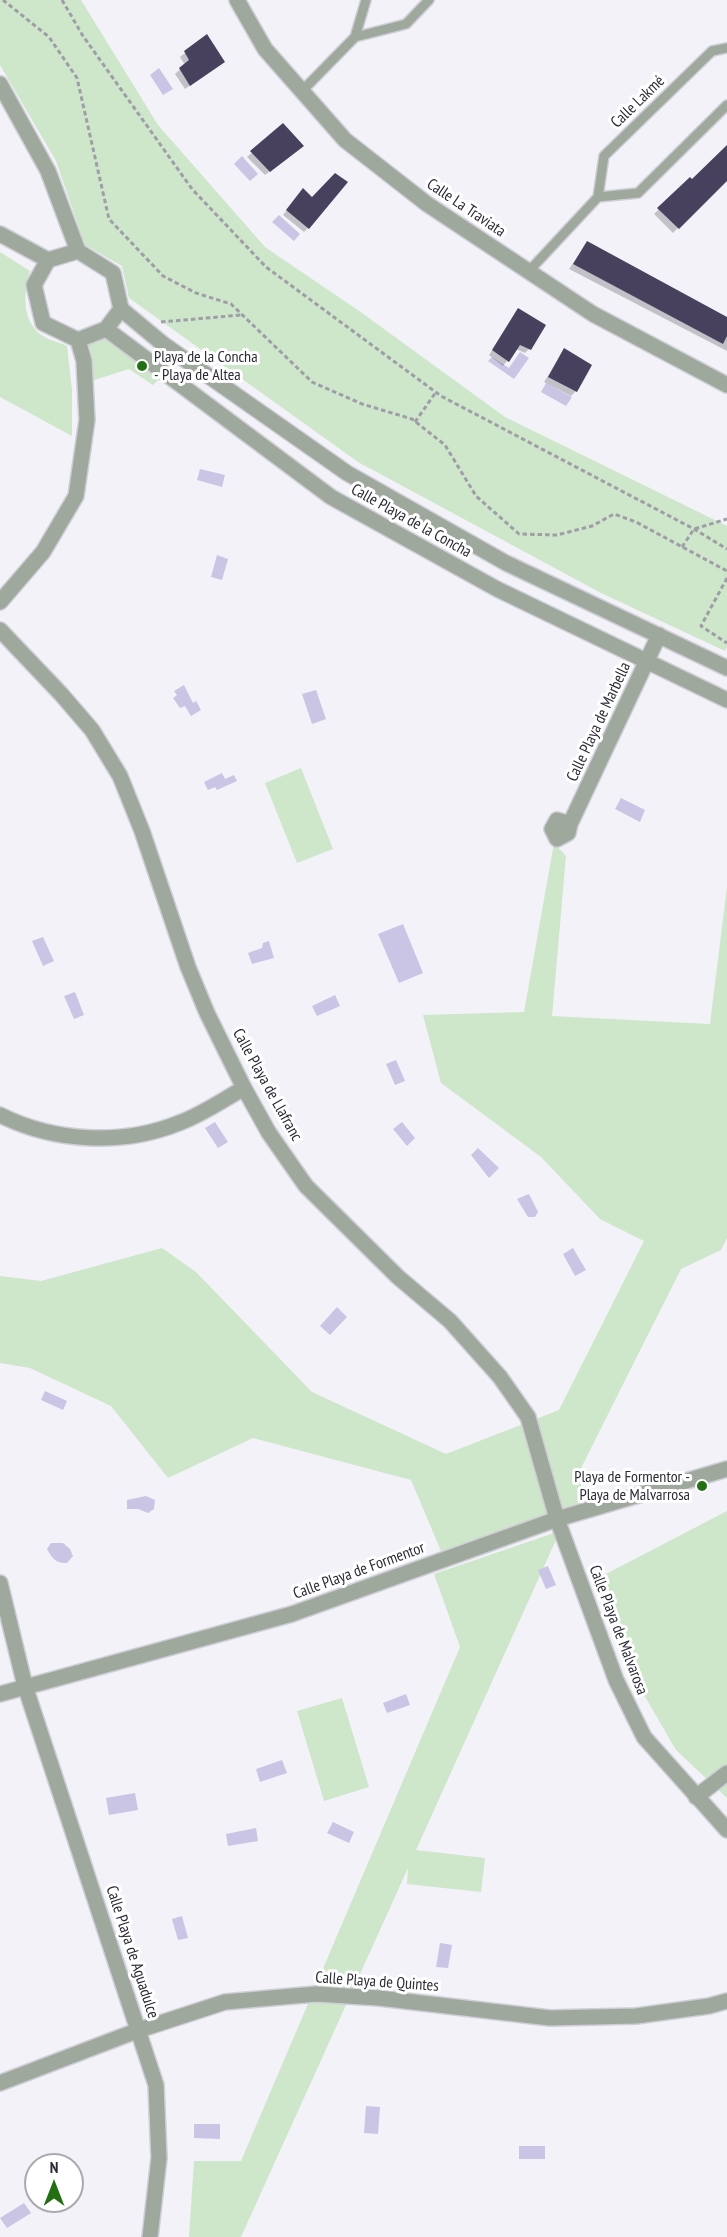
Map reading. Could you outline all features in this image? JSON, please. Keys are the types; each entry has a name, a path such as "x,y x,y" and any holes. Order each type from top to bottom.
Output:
{"street":[{"name":"Calle La Traviata","path":"237,0 265,49 345,140 427,204 594,314 727,385"},
{"path":"0,84 48,171 78,251 113,273 121,309 106,329 78,340 43,323 34,285 48,260 78,251"},
{"path":"0,234 48,260"},
{"name":"Calle Playa de la Concha","path":"121,309 163,344 347,472 506,562 727,668"},
{"name":"Calle Playa de la Concha","path":"106,329 331,497 497,589 727,700"},
{"path":"0,602 43,552 76,496 87,420 84,362 78,340"},
{"name":"Calle Playa de Llafranc","path":"0,630 92,730 120,776 142,831 188,967 207,1013 244,1088 270,1133 306,1186 398,1277 450,1321 500,1377 528,1417 557,1519"},
{"name":"Calle Playa de Marbella","path":"570,824 659,635"},
{"path":"0,1115 17,1123 74,1138 133,1136 179,1123 244,1088"},
{"name":"Calle Playa de Formentor","path":"0,1694 292,1614 557,1519 727,1469"},
{"name":"Calle Playa de Malvarosa","path":"557,1519 616,1680 644,1737 727,1830"},
{"name":"Calle Playa de Aguadulce","path":"0,1583 25,1686 156,2085 159,2158 150,2237"},
{"path":"696,1797 727,1773"},
{"name":"Calle Playa de Quintes","path":"0,2083 139,2030 225,2002 316,1994 379,1998 550,2018 636,2016 709,2006 727,2001"}],"lane":[{"path":"302,91 355,38 366,0"},
{"path":"355,38 406,24 429,0"},
{"name":"Calle Lakmé","path":"598,197 604,156 712,51 727,48"},
{"path":"529,272 598,197 638,193 727,105"}],"path":[{"path":"3,0 49,37 76,78 109,219 163,276 196,293 231,304 312,382 362,404 411,419 445,445 476,496 519,534 557,535 592,526 614,514 636,522 727,572"},
{"path":"62,0 83,36 192,189 266,267 436,392 694,529 727,549"},
{"path":"154,323 242,315"},
{"path":"415,422 436,392"},
{"path":"682,547 694,529 727,519"},
{"path":"727,578 701,626 727,643"}],"green space":[{"path":"0,0 81,0 158,125 265,247 362,313 505,417 727,526 727,647 725,651 601,593 358,462 129,298 122,266 85,245 56,161 0,65"},
{"path":"0,252 30,271 26,288 26,305 34,328 43,336 67,346 72,390 72,436 0,397"},
{"path":"105,334 161,377 153,385 129,369 91,381 85,343"},
{"path":"301,768 333,849 297,863 265,783"},
{"path":"554,843 566,856 552,1016 710,1024 727,886 727,1238 721,1250 681,1269 577,1476 587,1500 441,1551 411,1480 253,1438 168,1478 111,1406 30,1368 0,1363 0,1276 41,1281 162,1248 196,1272 312,1392 446,1454 559,1410 644,1241 600,1219 541,1157 441,1083 423,1015 524,1012"},
{"path":"727,1511 727,1798 676,1750 633,1676 604,1575"},
{"path":"560,1531 416,1850 485,1858 481,1892 407,1884 408,1868 241,2237 189,2237 194,2161 241,2161 460,1647 434,1574"},
{"path":"342,1698 369,1787 324,1801 297,1711"}],"shaded area":[{"path":"159,68 173,89 163,95 150,75"},
{"path":"242,156 258,174 250,181 234,164"},
{"path":"279,215 300,234 294,241 272,222"},
{"path":"520,352 529,358 514,379 488,361 492,357 509,368"},
{"path":"546,383 572,397 566,406 541,392"},
{"path":"200,469 225,475 222,487 197,480"},
{"path":"217,555 228,559 222,580 211,577"},
{"path":"184,685 193,703 196,701 201,710 191,716 185,706 180,708 173,698 177,695 174,691"},
{"path":"316,690 326,719 312,724 302,694"},
{"path":"222,773 225,779 234,775 237,781 217,790 215,787 208,790 204,782"},
{"path":"621,798 645,810 640,822 615,809"},
{"path":"403,924 423,973 399,983 378,934"},
{"path":"43,937 54,961 43,966 32,941"},
{"path":"269,941 274,958 252,964 248,953 262,948 263,943"},
{"path":"75,992 84,1015 74,1019 64,996"},
{"path":"335,995 340,1006 317,1016 312,1006"},
{"path":"396,1060 405,1081 395,1085 386,1064"},
{"path":"215,1122 228,1142 218,1148 205,1128"},
{"path":"402,1122 415,1138 407,1146 393,1129"},
{"path":"478,1148 499,1168 489,1178 471,1155"},
{"path":"529,1194 538,1212 535,1217 528,1217 517,1199"},
{"path":"573,1248 586,1270 575,1276 563,1254"},
{"path":"337,1307 347,1317 330,1335 320,1326"},
{"path":"45,1391 67,1401 63,1410 41,1400"},
{"path":"146,1496 155,1500 154,1509 148,1513 138,1509 127,1509 127,1500"},
{"path":"51,1543 63,1543 70,1549 73,1556 67,1563 53,1558 47,1549"},
{"path":"548,1566 556,1585 546,1589 538,1570"},
{"path":"406,1694 410,1705 387,1713 383,1703"},
{"path":"282,1760 287,1773 260,1782 256,1769"},
{"path":"135,1793 138,1810 109,1815 106,1798"},
{"path":"333,1822 354,1832 349,1843 327,1833"},
{"path":"256,1828 258,1841 228,1846 226,1834"},
{"path":"182,1916 188,1938 178,1940 172,1919"},
{"path":"440,1943 452,1945 448,1968 436,1967"},
{"path":"366,2106 380,2107 378,2134 364,2133"},
{"path":"194,2124 220,2124 220,2139 194,2138"},
{"path":"519,2146 545,2146 545,2159 519,2159"},
{"path":"24,2203 24,2213 31,2213 7,2228 0,2218"}],"building":[{"path":"207,34 225,62 190,86 179,68 189,60 184,51"},
{"path":"283,123 304,146 270,172 250,151"},
{"path":"727,145 727,181 679,229 657,208 690,177 692,179"},
{"path":"335,173 348,182 309,229 286,210 303,188 312,197"},
{"path":"587,241 727,317 727,336 723,344 573,264"},
{"path":"518,308 546,325 531,350 520,345 509,362 492,350"},
{"path":"564,348 592,365 577,392 548,377"}],"place":[{"name":"Playa de la Concha - Playa de Altea","path":"142,366"},
{"name":"Playa de Formentor - Playa de Malvarrosa","path":"702,1486"}]}
